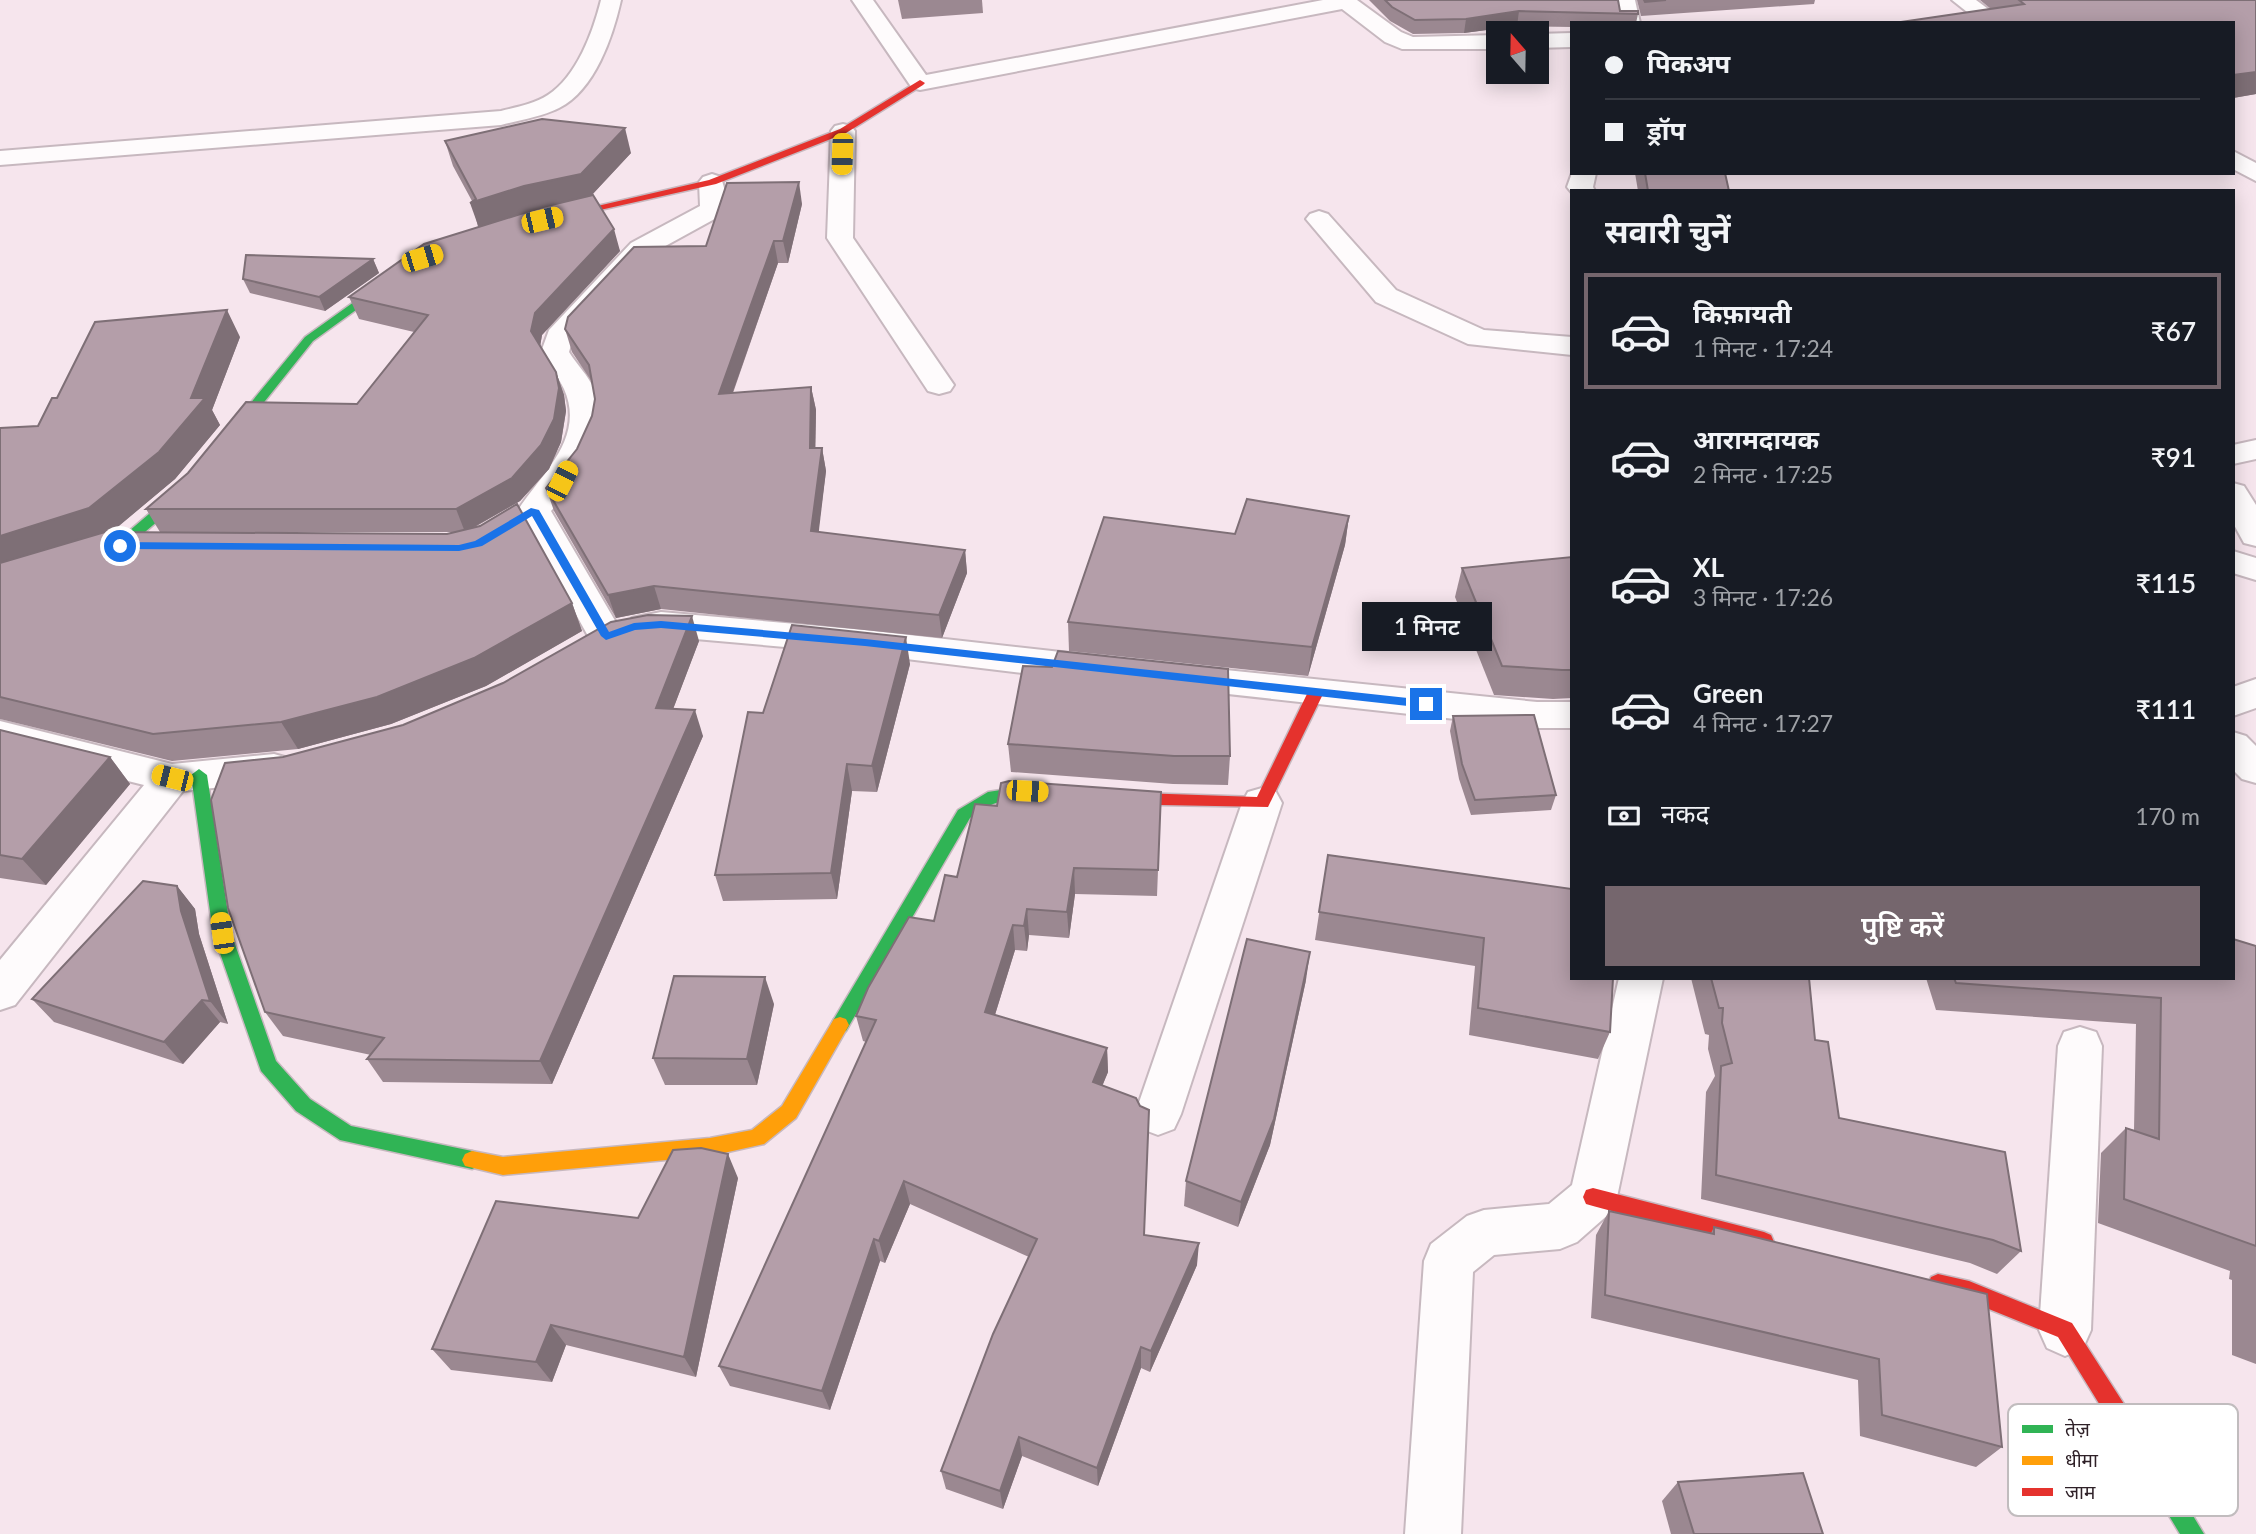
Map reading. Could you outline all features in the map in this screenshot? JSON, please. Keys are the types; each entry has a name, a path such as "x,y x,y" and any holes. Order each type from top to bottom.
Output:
{"street":[{"path":"0,158 501,118 534,110 557,99 572,87 607,22 611,0"},
{"path":"862,0 919,83"},
{"path":"1625,0 1629,21"},
{"path":"1962,0 1993,21"},
{"path":"529,224 712,182 843,131 919,83 1345,1 1393,37 1410,44 1486,42"},
{"path":"1549,41 1570,40"},
{"path":"843,131 840,237 939,385"},
{"path":"2235,159 2256,174"},
{"path":"606,636 523,517 562,481 577,451 584,417 580,392 555,352 559,336 640,249 711,211 715,202 712,182"},
{"path":"1319,219 1386,296 1478,338 1570,346"},
{"path":"120,546 188,488 309,339 411,266"},
{"path":"2235,454 2256,449"},
{"path":"2235,498 2256,535"},
{"path":"0,584 120,546 162,546"},
{"path":"2235,563 2256,569"},
{"path":"575,656 606,636 634,627 661,624 865,642 1315,694 1537,715 1570,715"},
{"path":"2235,702 2256,692"},
{"path":"1158,1114 1262,803 1315,694"},
{"path":"0,735 186,776 312,763"},
{"path":"2235,748 2256,769"},
{"path":"186,776 222,933 268,1065 303,1105 347,1134 503,1166 710,1147 757,1138 789,1112 970,807 977,800 1011,790 1068,794"},
{"path":"0,992 186,776"},
{"path":"1095,796 1173,803 1262,803"},
{"path":"1433,1534 1450,1261 1484,1233 1560,1226 1593,1198 1641,980"},
{"path":"2080,1046 2065,1329 2112,1404"},
{"path":"1593,1198 1775,1245"},
{"path":"1917,1279 1969,1291 2065,1329"},
{"path":"2182,1516 2193,1534"}],"building":[{"path":"1385,0 1618,0 1620,11 1638,11 1638,14 1519,11 1466,19 1415,20"},
{"path":"2019,0 2256,0 2256,72 2235,75 2235,21 1908,21 2024,4"},
{"path":"542,119 625,128 581,174 524,186 470,203 476,199 445,141"},
{"path":"1645,175 1725,175 1729,189 1648,189"},
{"path":"799,182 783,241 774,241 719,394 811,387 810,448 822,448 811,531 965,550 939,615 654,586 608,595 546,488 577,449 592,416 595,399 589,365 565,329 568,317 634,247 706,246 727,183"},
{"path":"593,195 614,229 535,313 531,331 556,372 559,388 554,419 541,445 512,478 456,509 146,509 188,473 246,402 357,404 428,315 349,297 424,244 543,207"},
{"path":"246,255 373,259 319,297 243,279"},
{"path":"227,310 191,398 205,398 159,452 89,508 0,536 0,428 38,426 52,398 57,398 95,322"},
{"path":"1247,499 1349,516 1312,647 1068,622 1104,517 1235,534"},
{"path":"517,504 572,603 474,658 377,697 281,722 153,734 0,697 0,563 105,532 447,534 480,526"},
{"path":"1570,557 1570,670 1502,666 1462,568"},
{"path":"648,615 692,616 656,708 695,710 540,1061 367,1059 384,1038 265,1012 228,908 211,800 225,763 283,757 403,725 503,683 611,622"},
{"path":"792,625 906,637 872,766 847,764 831,873 715,875 748,712 763,713"},
{"path":"1058,651 1228,669 1230,756 1174,756 1008,744 1023,666 1052,667"},
{"path":"1534,715 1556,795 1475,800 1462,764 1453,716"},
{"path":"0,730 110,757 22,859 0,855"},
{"path":"1009,781 1161,792 1158,870 1074,868 1067,912 1027,909 1024,926 1013,925 985,1012 1107,1048 1093,1082 1136,1098 1140,1106 1149,1110 1144,1235 1199,1243 1151,1351 1141,1347 1097,1468 1019,1437 1000,1491 941,1471 993,1334 1037,1239 904,1181 879,1241 874,1239 822,1391 719,1366 876,1020 856,1016 868,988 909,917 934,921 945,875 957,877 975,804 997,806 1001,783"},
{"path":"1328,855 1570,889 1570,980 1613,980 1610,1032 1478,1008 1484,938 1319,912"},
{"path":"143,881 177,886 181,911 210,1001 202,1000 164,1042 32,999"},
{"path":"1247,939 1310,952 1274,1119 1241,1202 1186,1181"},
{"path":"2235,940 2256,946 2256,1246 2124,1199 2126,1128 2159,1139 2161,998 1956,983 1955,980 2235,980"},
{"path":"674,976 765,977 747,1059 653,1058"},
{"path":"1712,980 1809,980 1815,1040 1828,1042 1839,1118 2005,1152 2021,1251 1993,1240 1716,1175 1721,1066 1732,1063 1722,1023 1723,1008 1719,1008"},
{"path":"701,1148 728,1154 684,1357 551,1325 536,1362 432,1349 496,1201 638,1218 673,1150"},
{"path":"1609,1211 1714,1234 1714,1227 1987,1294 2002,1447 1882,1415 1879,1359 1605,1295"},
{"path":"1803,1473 1823,1534 1694,1534 1678,1482"}],"traffic: fast":[{"path":"0,584 120,546 188,488 309,339 397,276"},
{"path":"199,775 222,933 268,1065 303,1105 347,1134 472,1160"},
{"path":"840,1025 964,814 994,796 1026,792 1050,793"},
{"path":"2182,1516 2193,1534"}],"traffic: slow":[{"path":"472,1160 503,1166 710,1147 757,1138 789,1112 840,1025"}],"traffic: jam":[{"path":"551,218 712,182 843,131 920,83"},
{"path":"1110,798 1262,803 1315,694"},
{"path":"1593,1197 1764,1242"},
{"path":"1938,1284 1969,1291 2065,1330 2112,1404"}],"route":[{"path":"120,546 459,548 478,543 534,510 606,636 634,627 661,624 865,642 1315,694 1426,704"}]}
